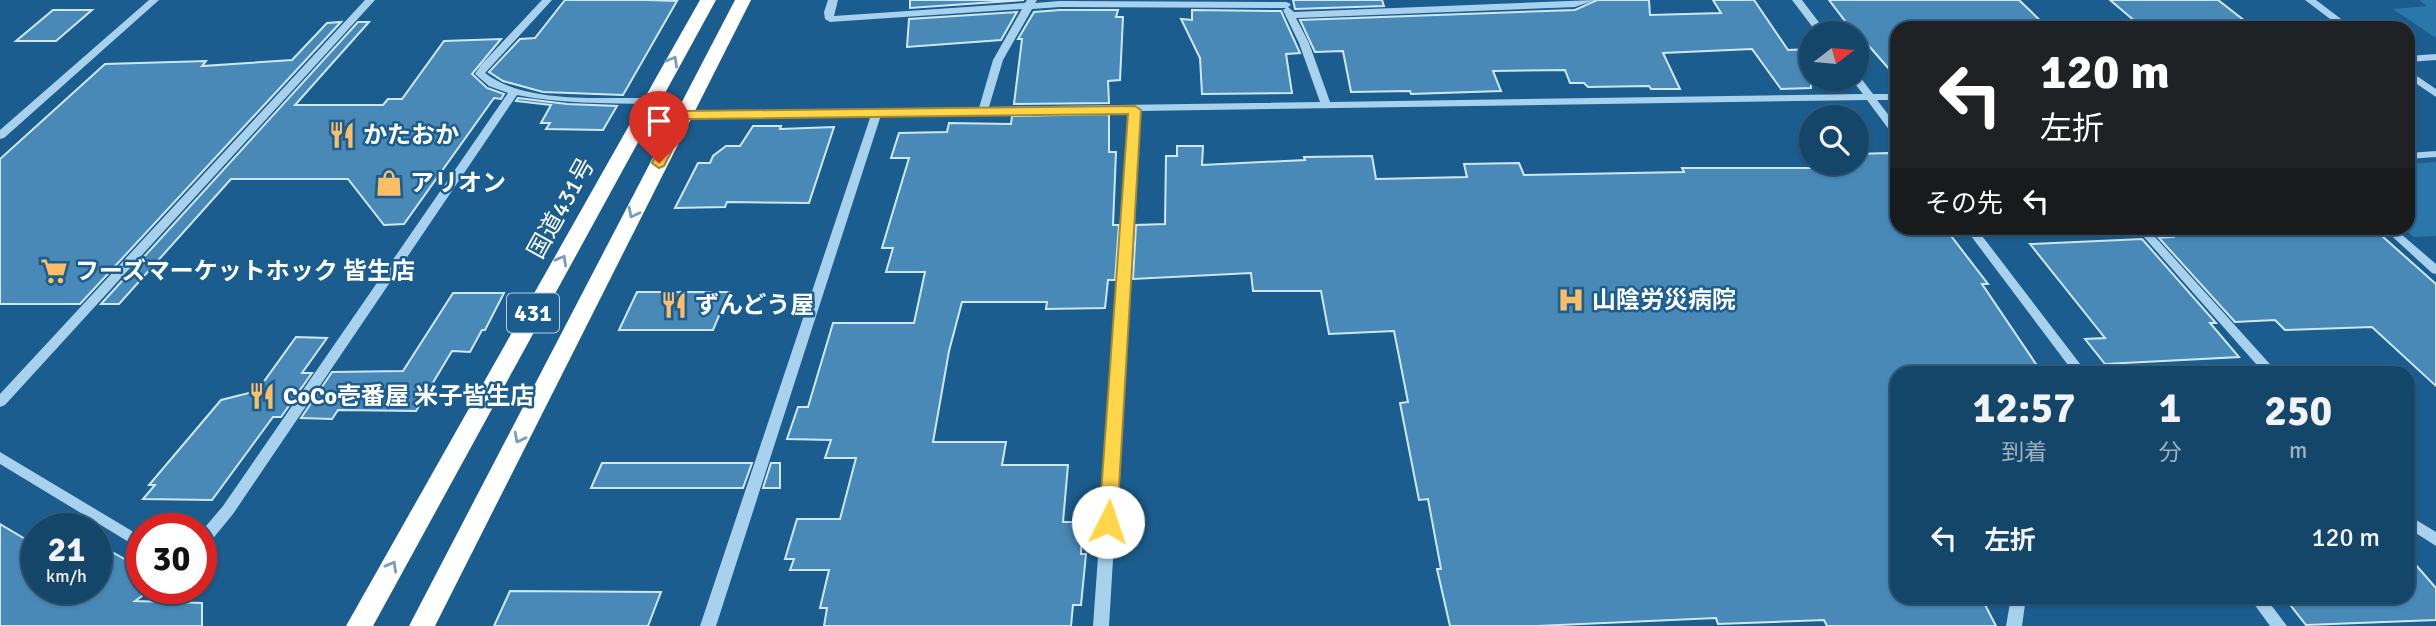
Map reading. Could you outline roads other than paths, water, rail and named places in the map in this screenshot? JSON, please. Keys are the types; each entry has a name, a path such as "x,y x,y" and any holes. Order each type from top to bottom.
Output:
{"highway":[{"name":"国道431号","path":"359,626 708,0"},
{"name":"431","path":"422,626 743,0"}],"street":[{"path":"0,136 154,0"},
{"path":"0,402 370,0"},
{"path":"547,0 484,67 480,74 484,80 514,92 580,100 651,100"},
{"path":"833,0 830,19 1032,2 1286,7 1575,4 1590,0"},
{"path":"1797,0 1813,21"},
{"path":"2310,0 2338,21"},
{"path":"983,110 998,60 1032,2"},
{"path":"1286,7 1304,43 1326,106"},
{"path":"2415,58 2436,57"},
{"path":"2415,78 2436,94"},
{"path":"1865,91 1890,124"},
{"path":"217,523 514,92"},
{"path":"684,115 1890,98"},
{"path":"1101,626 1135,110"},
{"path":"708,626 877,113"},
{"path":"2415,156 2436,154"},
{"path":"1975,235 2076,366"},
{"path":"2147,235 2266,366"},
{"path":"2396,235 2436,270"},
{"path":"0,457 126,534"},
{"path":"2415,526 2436,540"},
{"path":"2014,626 2017,604"},
{"path":"2261,604 2278,626"}],"place":[{"name":"かたおか","path":"342,135"},
{"name":"アリオン","path":"389,183"},
{"name":"フーズマーケットホック 皆生店","path":"54,271"},
{"name":"山陰労災病院","path":"1571,300"},
{"name":"ずんどう屋","path":"674,305"},
{"name":"CoCo壱番屋 米子皆生店","path":"262,396"}]}
